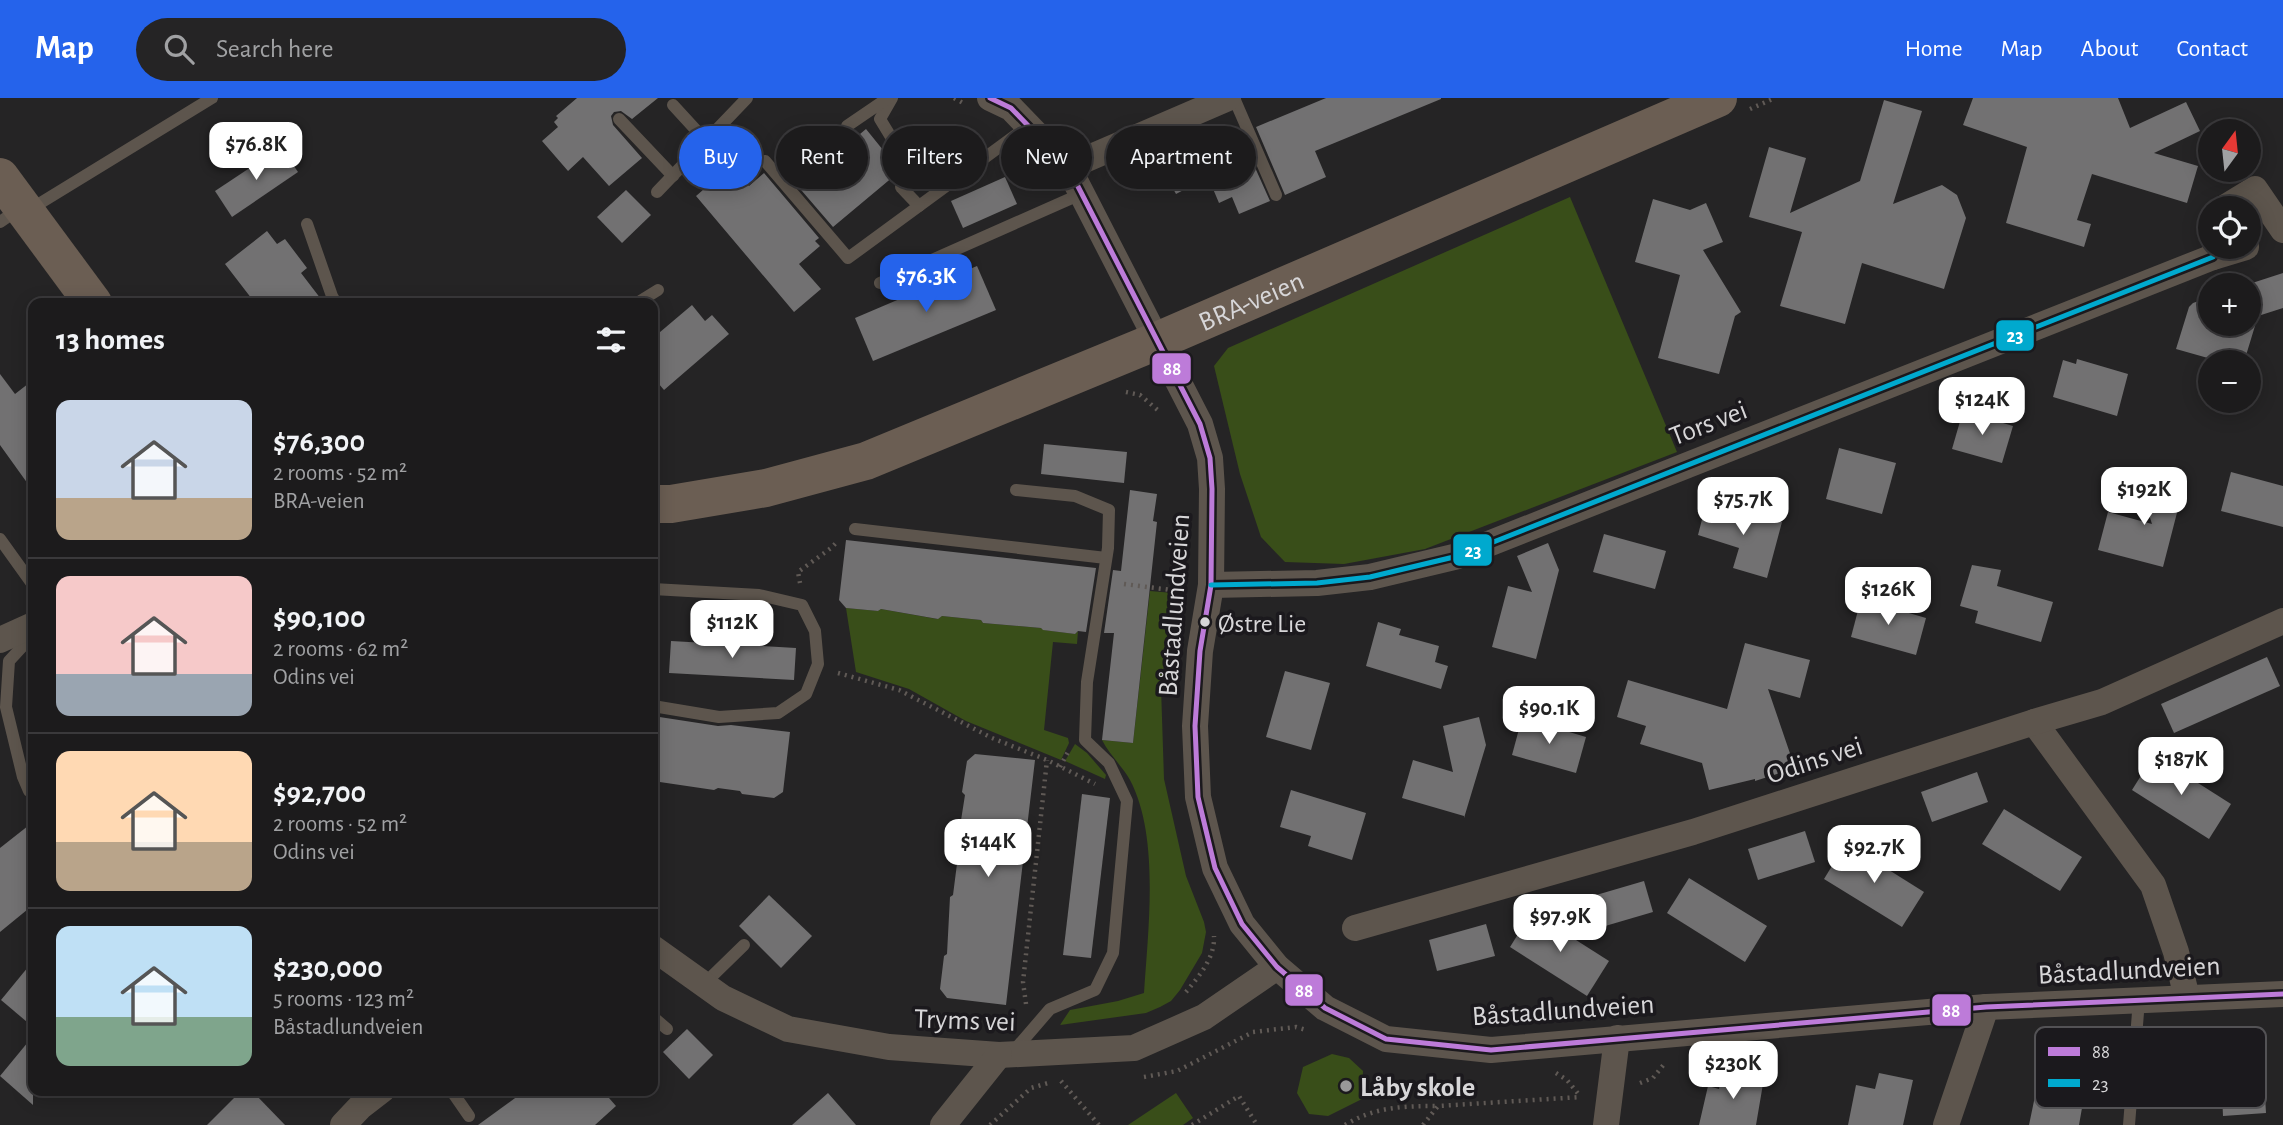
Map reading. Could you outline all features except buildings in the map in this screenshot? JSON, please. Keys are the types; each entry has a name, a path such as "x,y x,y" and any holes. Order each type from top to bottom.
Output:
{"main road":[{"name":"BRA-veien","path":"658,504 766,488 866,461 1157,341 1718,98"},
{"path":"0,177 16,214 89,298"}],"street":[{"path":"1092,157 1228,98"},
{"name":"Båstadlundveien","path":"979,102 1011,108 1028,126"},
{"name":"Båstadlundveien","path":"1079,189 1200,424 1210,458 1211,585 1200,651 1195,726 1198,797 1215,868 1242,924 1277,967 1325,1008 1386,1039 1491,1050 1986,1007 2283,994"},
{"path":"2244,196 2255,189 2260,196"},
{"path":"2261,198 2283,230"},
{"name":"Tors vei","path":"2261,242 2283,236"},
{"name":"Tors vei","path":"1211,585 1317,583 1370,577 1458,556 2198,258"},
{"name":"Odins vei","path":"1355,928 1693,832 2102,702 2283,621"},
{"path":"0,640 28,627"},
{"path":"2034,722 2153,885 2176,952 2187,998"},
{"name":"Tryms vei","path":"658,951 723,998 788,1029 889,1048 1005,1054 1133,1048 1204,1017 1277,967"},
{"path":"1945,1125 1986,1007"},
{"path":"1606,1125 1617,1038"},
{"path":"943,1125 1005,1054"},
{"path":"343,1125 370,1096"}],"lane":[{"path":"16,214 212,98"},
{"path":"720,126 747,98"},
{"path":"847,126 890,98"},
{"path":"884,126 880,119 890,98"},
{"path":"1234,98 1276,195"},
{"path":"673,104 693,126"},
{"path":"619,119 673,176"},
{"path":"765,161 848,258 1001,146"},
{"path":"657,192 679,170"},
{"path":"903,189 919,206"},
{"path":"880,283 1082,194"},
{"path":"307,224 333,298"},
{"path":"645,298 658,290"},
{"path":"1005,1054 1051,1009 1095,990 1113,953 1127,801 1109,763 1084,740 1087,682 1103,582 1109,510 1075,496 1016,489"},
{"path":"855,529 1106,558"},
{"path":"0,539 28,578"},
{"path":"658,589 758,595 802,605 816,631 818,664 806,694 778,713 719,717 658,707"},
{"path":"28,640 9,661 6,706 28,789"},
{"path":"704,984 744,945"},
{"path":"2137,1027 2139,1000"},
{"path":"658,1021 667,1029"},
{"path":"455,1096 469,1116"}],"path":[{"path":"954,98 979,102"},
{"path":"802,605 798,572 831,548 844,534 855,529"},
{"path":"1103,582 1179,591"},
{"path":"816,668 899,690 992,738 1047,760 1127,801"},
{"path":"1031,1031 1023,982 1047,760"},
{"path":"1060,767 1063,760"},
{"path":"1141,1078 1177,1071 1253,1032 1296,1027 1308,1031"},
{"path":"1345,1125 1361,1115 1389,1107 1612,1094 1653,1078 1672,1055"},
{"path":"1548,1069 1567,1080 1581,1097 1584,1107"},
{"path":"1060,1080 1100,1125"},
{"path":"990,1125 1031,1088 1060,1080 1071,1080"},
{"path":"1192,1125 1239,1096 1257,1125"},
{"path":"1423,1125 1438,1106"}],"green space":[{"path":"1570,197 1677,452 1425,549 1344,564 1285,562 1261,537 1240,474 1214,366 1228,348"},
{"path":"1150,591 1173,593 1161,687 1164,779 1186,876 1204,922 1206,932 1202,953 1180,990 1171,1001 1160,1007 1146,1013 1060,1025 1070,1010 1144,993 1150,884 1145,828 1130,780 1102,740 1133,743"},
{"path":"846,608 881,609 937,619 942,616 981,620 983,623 1075,634 1078,631 1077,644 1053,642 1044,730 1068,738 1069,743 1061,760 966,721 909,689 856,672"},
{"path":"1075,744 1087,753 1106,775 1105,779 1065,761"},
{"path":"1332,1054 1349,1058 1363,1071 1362,1099 1328,1116 1309,1114 1297,1093 1303,1067"},
{"path":"1176,1093 1193,1118 1183,1125 1128,1125"}],"transit line":[{"name":"88","path":"990,98 1011,108 1068,167 1200,424 1210,458 1212,489 1211,585 1200,651 1195,726 1198,797 1215,868 1242,924 1277,967 1325,1008 1386,1039 1491,1050 1986,1007 2283,994"},
{"name":"23","path":"1211,585 1317,583 1370,577 1458,556 2208,259"}],"place":[{"name":"Østre Lie","path":"1205,622"},
{"name":"Låby skole","path":"1346,1086"}]}
